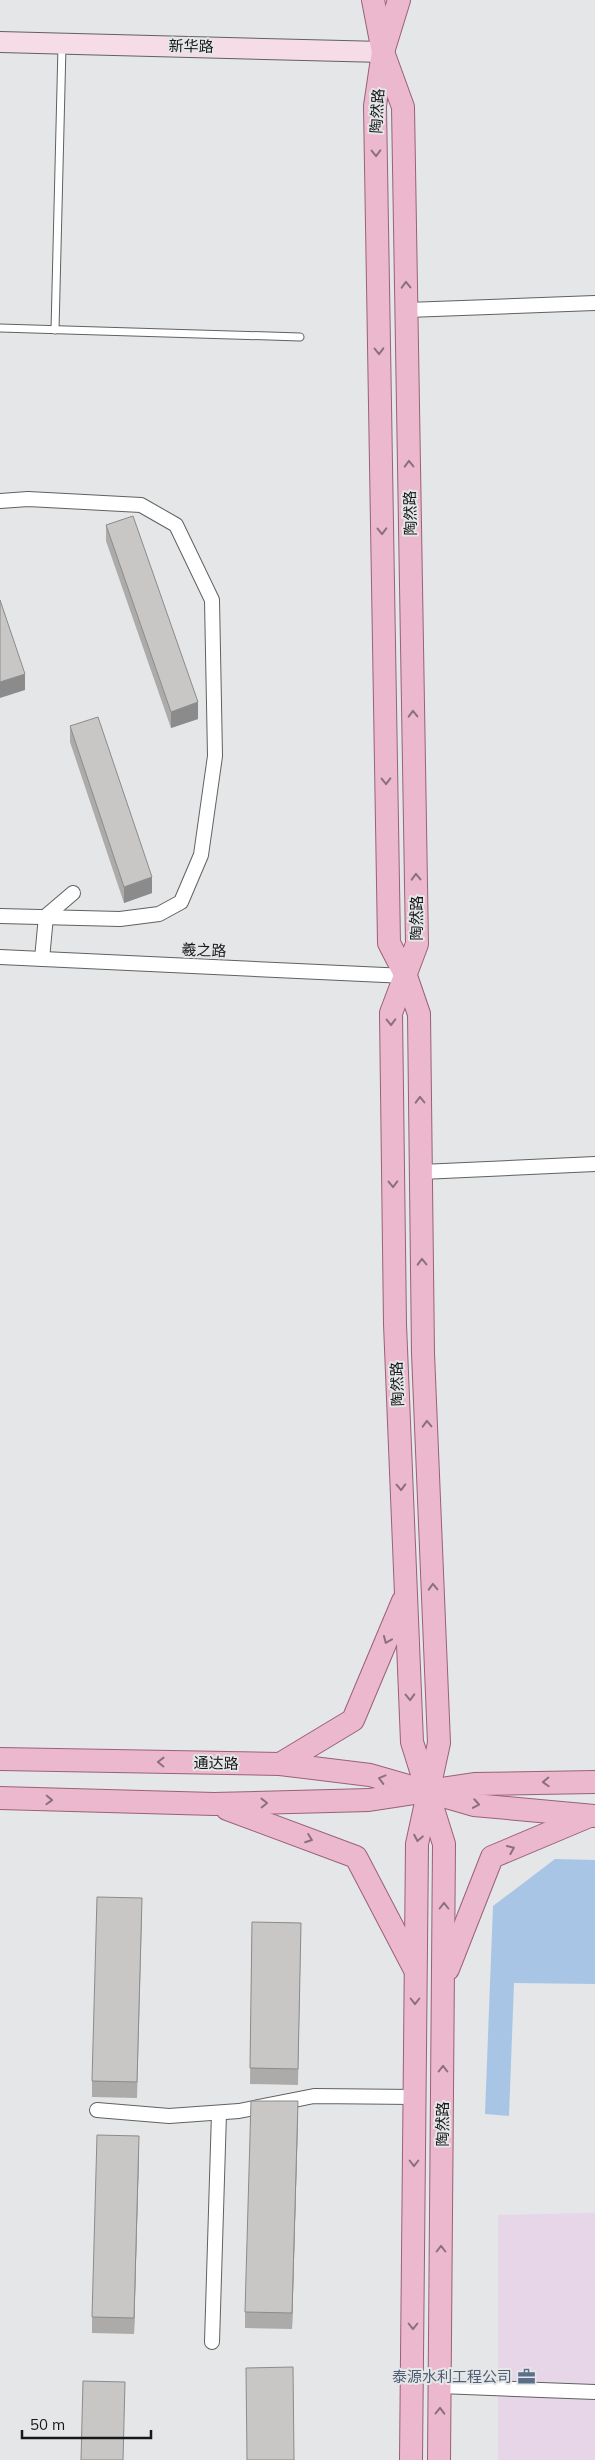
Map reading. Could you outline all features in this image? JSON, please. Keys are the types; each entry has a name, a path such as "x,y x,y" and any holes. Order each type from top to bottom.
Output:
{"main road":[{"name":"陶然路","path":"373,0 383,52 403,107 417,944 391,1012 396,1354 412,1742 429,1791 444,1844 439,2460"},
{"name":"陶然路","path":"399,0 383,52 375,106 389,943 406,976 418,1014 423,1353 439,1743 417,1844 411,2460"},
{"name":"新华路","path":"0,42 383,52"},
{"path":"280,1764 353,1720 406,1596"},
{"name":"通达路","path":"0,1759 280,1764 370,1776 474,1804 592,1816"},
{"name":"通达路","path":"0,1798 214,1804 369,1800 474,1784 595,1782"},
{"path":"214,1804 356,1857 415,1971"},
{"path":"443,1981 492,1857 592,1816"}],"street":[{"path":"407,310 595,303"},
{"path":"0,501 28,499 141,505 176,525 212,600 215,756 201,855 181,902 159,914 120,919 0,916"},
{"path":"42,959 46,916 73,892"},
{"name":"羲之路","path":"0,957 406,976"},
{"path":"421,1172 595,1164"},
{"path":"97,2110 169,2116 238,2111 314,2096 414,2097"},
{"path":"212,2342 219,2113"},
{"path":"440,2386 595,2392"}],"lane":[{"path":"55,330 62,43"},
{"path":"0,328 300,337"}],"shaded area":[{"path":"555,1859 595,1860 595,1984 514,1983 509,2116 485,2114 493,1906"},
{"path":"595,2213 595,2460 498,2460 498,2215"}],"building":[{"path":"133,516 198,702 171,712 106,525"},
{"path":"0,600 25,674 0,682"},
{"path":"98,717 152,877 124,887 70,726"},
{"path":"97,1897 142,1898 137,2082 92,2081"},
{"path":"252,1922 301,1923 298,2069 250,2068"},
{"path":"251,2101 298,2101 292,2313 245,2312"},
{"path":"97,2135 139,2136 134,2318 92,2317"},
{"path":"293,2367 294,2460 247,2460 246,2368"},
{"path":"83,2381 125,2382 123,2460 81,2460"}],"place":[{"name":"泰源水利工程公司","path":"526,2376"}]}
